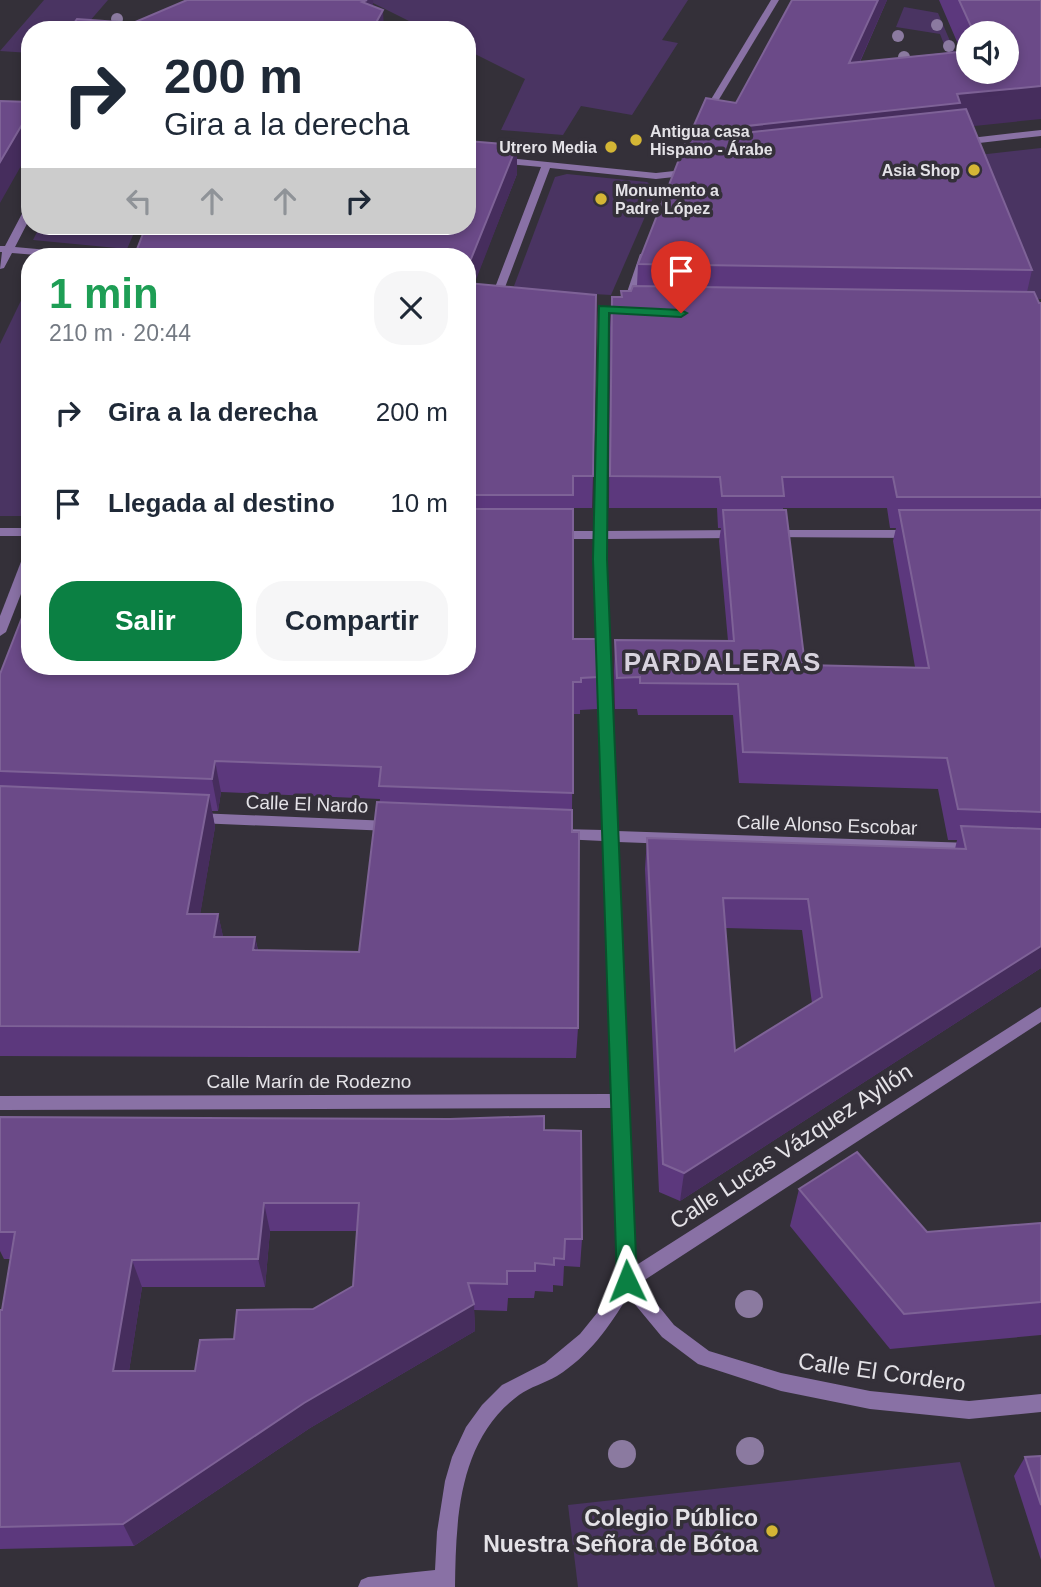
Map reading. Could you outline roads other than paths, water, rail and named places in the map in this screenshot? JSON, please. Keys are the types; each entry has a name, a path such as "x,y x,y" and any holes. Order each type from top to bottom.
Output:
{"street":[{"path":"697,129 775,0"},
{"path":"953,143 1041,133"},
{"path":"476,158 656,176 701,171"},
{"path":"669,190 681,163"},
{"path":"509,299 491,297 547,166"},
{"path":"0,266 4,249 21,222"},
{"path":"626,311 647,249"},
{"path":"627,1281 601,535 598,308 639,312"},
{"path":"0,532 21,532"},
{"path":"547,535 930,534"},
{"path":"0,632 21,577"},
{"name":"Calle El Nardo","path":"180,817 403,827"},
{"path":"541,833 612,836"},
{"name":"Calle Alonso Escobar","path":"612,836 985,850"},
{"name":"Calle Lucas Vázquez Ayllón","path":"368,1587 445,1583 446,1515 463,1449 483,1418 511,1389 578,1352 606,1318 627,1281 1041,1014"},
{"name":"Calle Marín de Rodezno","path":"0,1103 619,1101"},
{"name":"Calle El Cordero","path":"627,1281 668,1331 704,1358 781,1382 870,1400 969,1409 1041,1403"}],"place":[{"name":"Antigua casa Hispano - Árabe","path":"636,140"},
{"name":"Utrero Media","path":"611,147"},
{"name":"Asia Shop","path":"974,170"},
{"name":"Monumento a Padre López","path":"601,199"},
{"name":"Colegio Público Nuestra Señora de Bótoa","path":"772,1531"}],"district":[{"name":"PARDALERAS","path":"723,662"}]}
